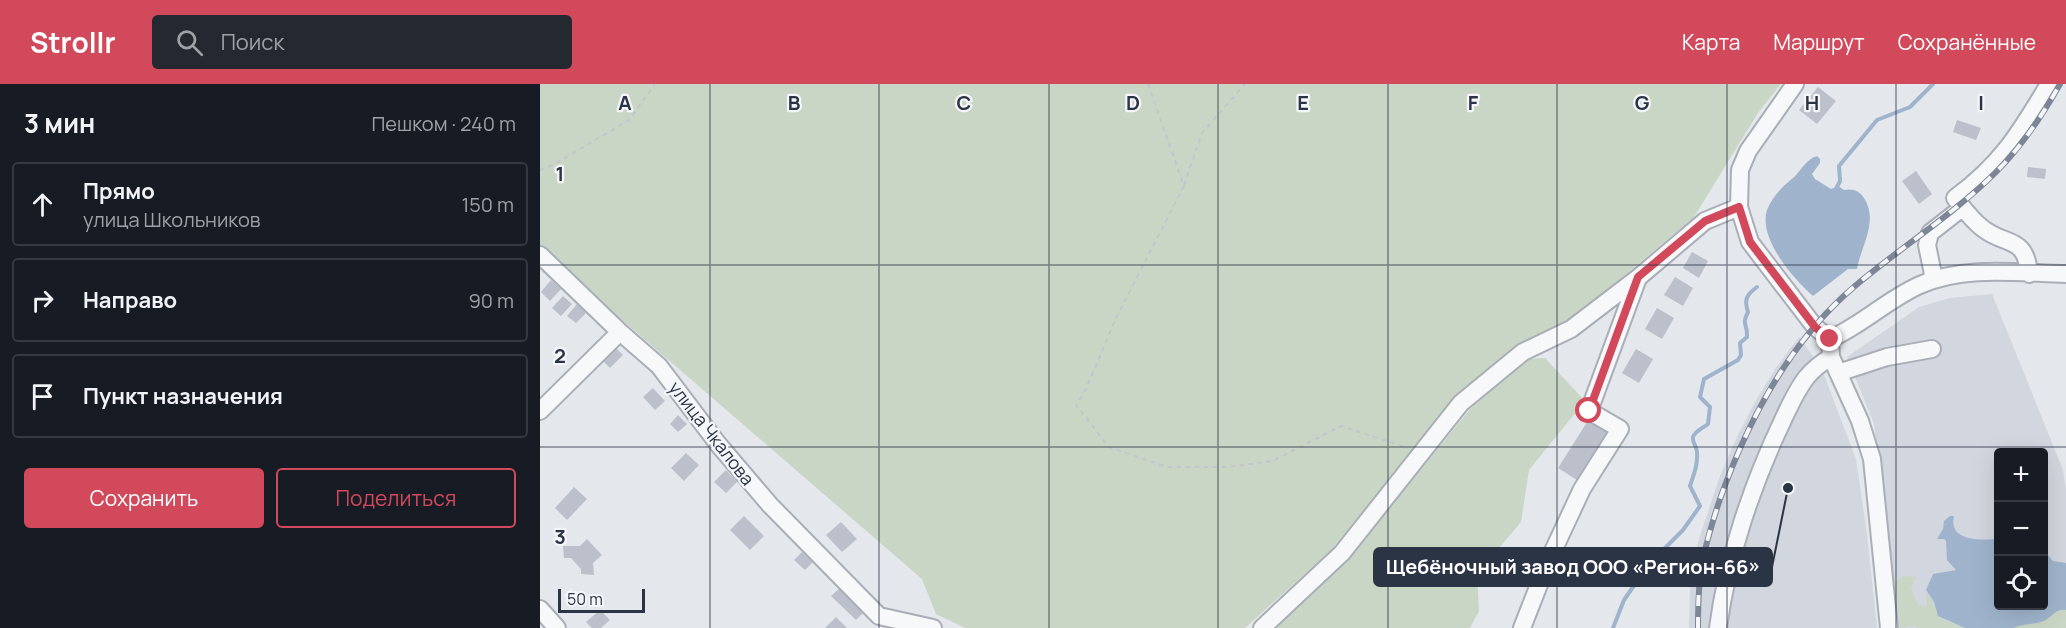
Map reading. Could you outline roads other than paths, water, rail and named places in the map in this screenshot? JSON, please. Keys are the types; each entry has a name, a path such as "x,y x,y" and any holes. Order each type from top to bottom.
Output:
{"street":[{"path":"1795,84 1748,151 1740,170 1739,207 1750,242 1815,327 1830,339 1831,357 1860,420 1872,459 1889,628"},
{"path":"2029,273 2023,250 1981,228 1955,198 1997,162 2024,126 2049,84"},
{"path":"1262,628 1342,553 1461,403 1523,352 1570,329 1638,277 1705,221 1739,207"},
{"path":"1934,279 1928,238 1930,233 1962,208"},
{"name":"улица Чкалова","path":"540,255 659,366 718,444 873,622"},
{"path":"1830,339 1857,326 1901,295 1934,279 1966,274 2066,274"},
{"path":"1522,628 1547,564 1582,489 1620,429 1589,411 1638,277"},
{"path":"540,411 620,332"},
{"path":"1838,373 1887,357 1932,350"},
{"path":"1718,628 1737,544 1769,448 1801,384 1815,368 1831,357"},
{"path":"540,609 557,628"},
{"path":"873,622 933,628"}],"water":[{"path":"1817,156 1820,163 1812,174 1815,179 1831,189 1838,186 1844,190 1850,189 1858,192 1864,198 1870,216 1868,234 1857,269 1848,269 1813,296 1780,258 1768,233 1766,221 1767,210 1775,196 1807,162"},
{"path":"1954,516 1956,531 1961,535 1975,539 1994,539 1994,610 2048,610 2048,555 2053,561 2066,563 2066,610 2057,612 2044,621 2014,628 1965,628 1938,616 1934,602 1926,590 1933,574 1956,570 1947,560 1946,541 1937,539 1943,529 1944,521"}],"waterway":[{"path":"1836,189 1840,181 1839,166 1877,120 1910,107 1933,84"},
{"path":"1613,628 1624,600 1649,564 1683,530 1700,506 1690,486 1697,461 1697,450 1693,437 1697,431 1708,424 1710,407 1700,397 1704,379 1738,360 1741,355 1740,343 1747,337 1745,322 1748,312 1747,298 1757,287"}],"railway":[{"path":"1698,628 1702,565 1720,499 1758,411 1791,357 1810,331 1855,286 1945,217 1996,172 2031,130 2060,84"}],"place":[{"name":"Щебёночный завод ООО «Регион-66»","path":"1788,488"}]}
